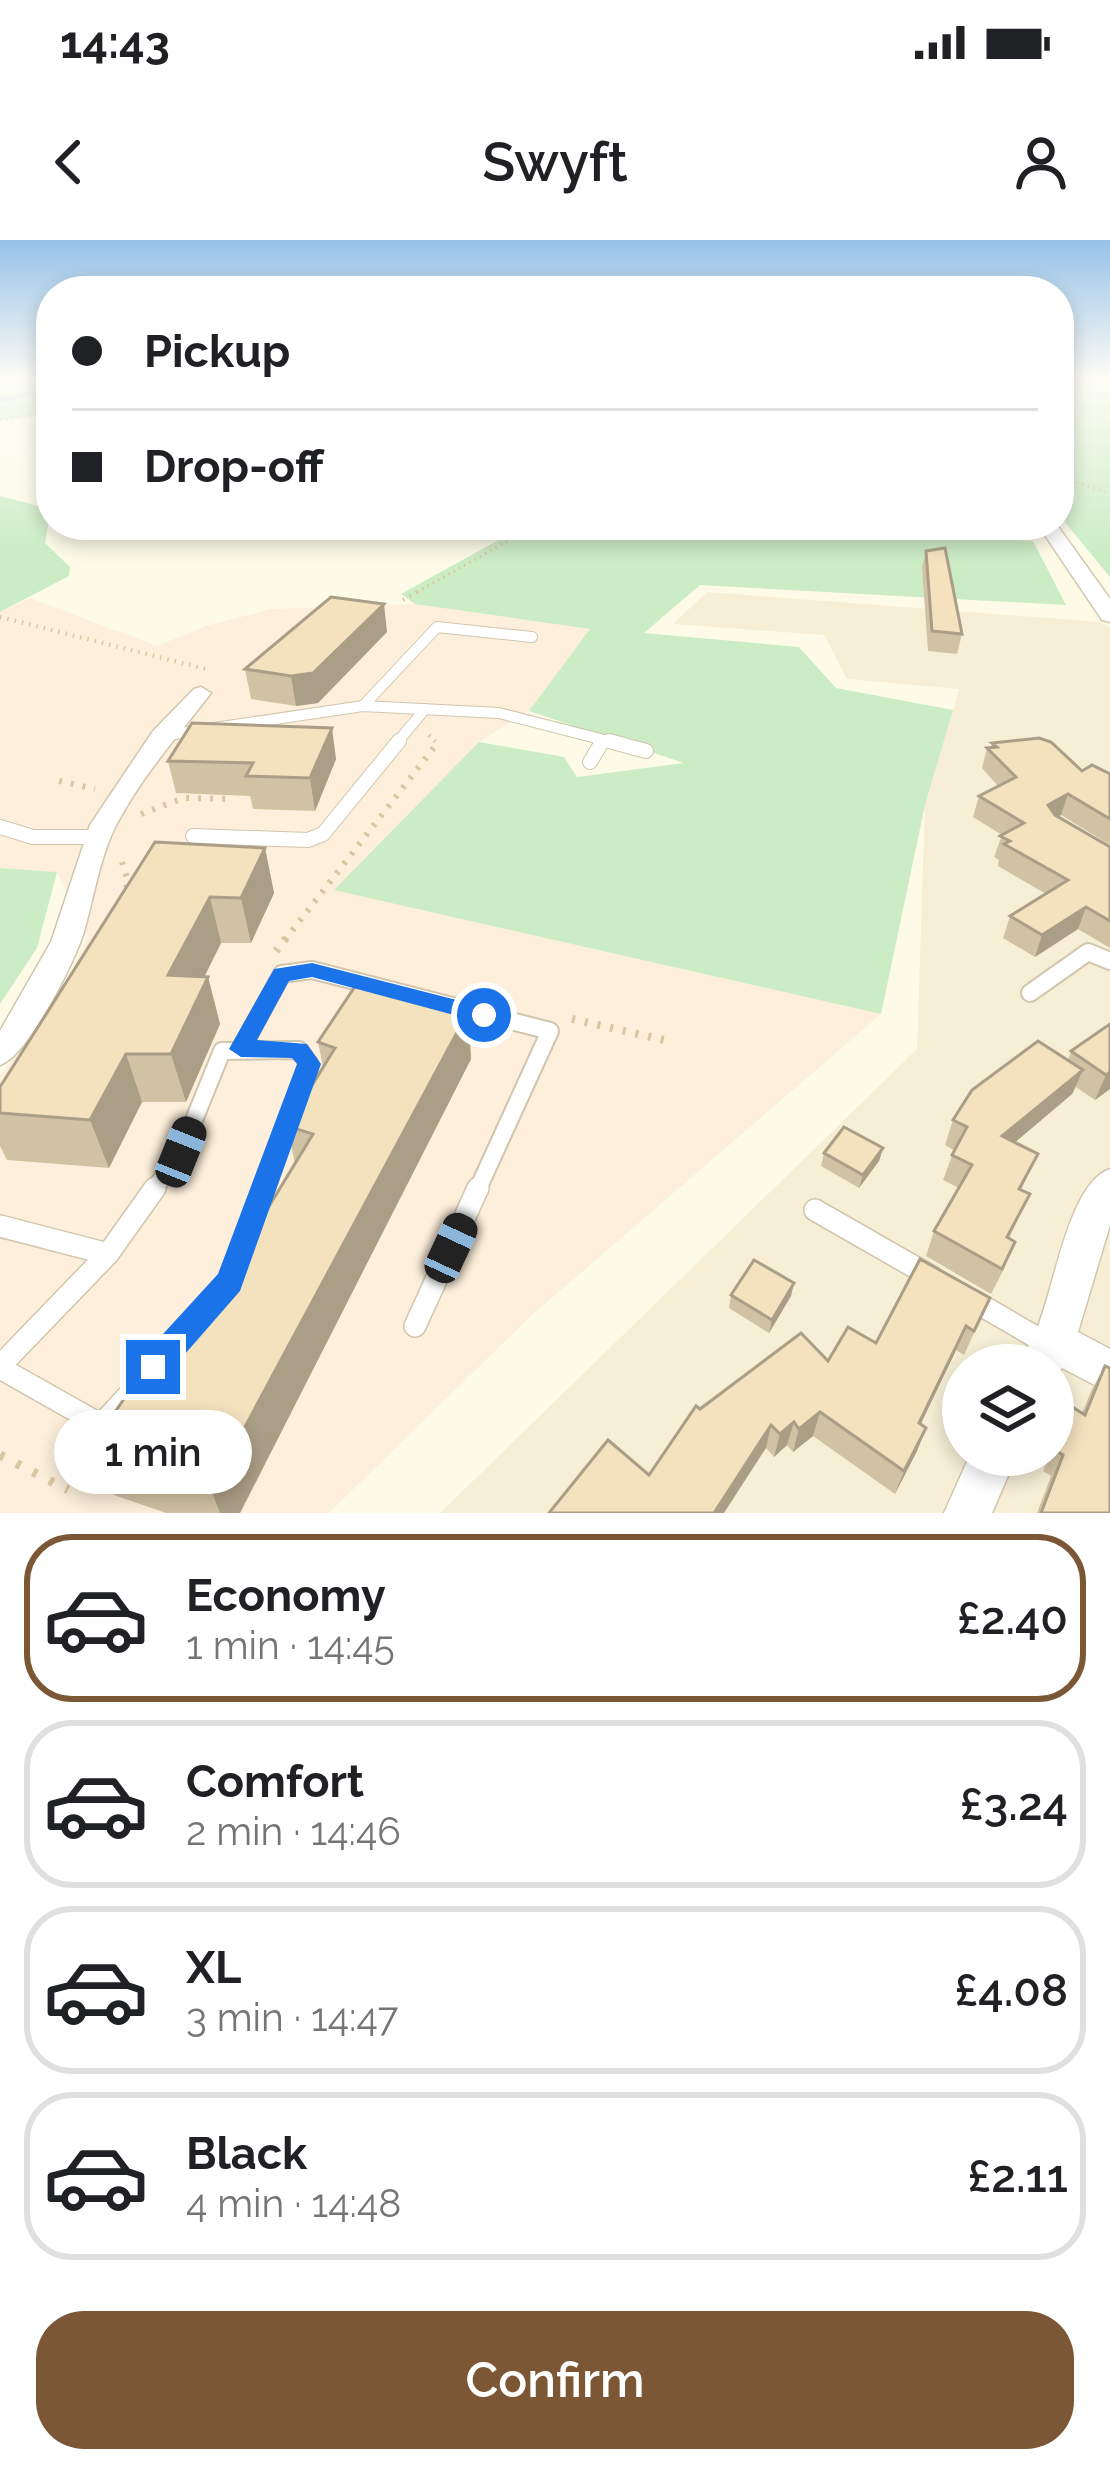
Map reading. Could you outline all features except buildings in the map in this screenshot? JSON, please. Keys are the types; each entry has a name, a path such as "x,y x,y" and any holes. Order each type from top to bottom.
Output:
{"street":[{"path":"1058,540 1110,615"},
{"path":"0,1053 16,1034 66,942 102,827 161,736 202,693"},
{"path":"1050,1344 1099,1199 1110,1184"},
{"path":"1074,1360 1110,1372"},
{"path":"968,1513 985,1476"}],"lane":[{"path":"363,706 437,627 532,637"},
{"path":"161,736 363,706 500,713 646,751"},
{"path":"193,836 308,840 323,834 425,709"},
{"path":"590,763 602,742"},
{"path":"0,827 33,838 102,827"},
{"path":"1030,993 1088,952 1110,961"},
{"path":"241,1049 282,974 312,970 550,1031 415,1326"},
{"path":"299,1050 309,1064 230,1282 101,1424 0,1367 108,1254 181,1152 222,1051 299,1050"},
{"path":"815,1210 1036,1344"},
{"path":"0,1226 108,1254"}],"path":[{"path":"1074,482 1108,493"},
{"path":"403,600 509,540"},
{"path":"0,616 210,670 202,693"},
{"path":"316,904 440,742 422,730 409,729"},
{"path":"102,827 184,798 234,799"},
{"path":"0,1455 68,1490"}],"shaded area":[{"path":"707,592 1100,622 1110,627 1110,1513 440,1513 917,1049 925,805 959,689 847,679 824,635 673,624"},
{"path":"30,598 157,646 206,626 271,609 415,604 591,629 529,711 479,742 335,890 881,1014 532,1315 329,1513 0,1513 0,1076 59,995 88,937 57,872 0,868 0,612"}],"green space":[{"path":"1074,439 1110,439 1110,577 1074,533"},
{"path":"0,496 36,505 36,540 46,540 70,567 69,576 0,612"},
{"path":"499,540 1015,540 1033,541 1066,605 700,585 644,633 799,647 836,688 953,710 925,805 881,1014 334,890 479,742 564,757 577,777 684,763 529,711 590,629 415,604 401,594"},
{"path":"0,868 57,872 37,948 0,1004"}],"route":[{"path":"153,1367 230,1282 309,1064 299,1050 241,1049 282,974 312,970 484,1015"}]}
